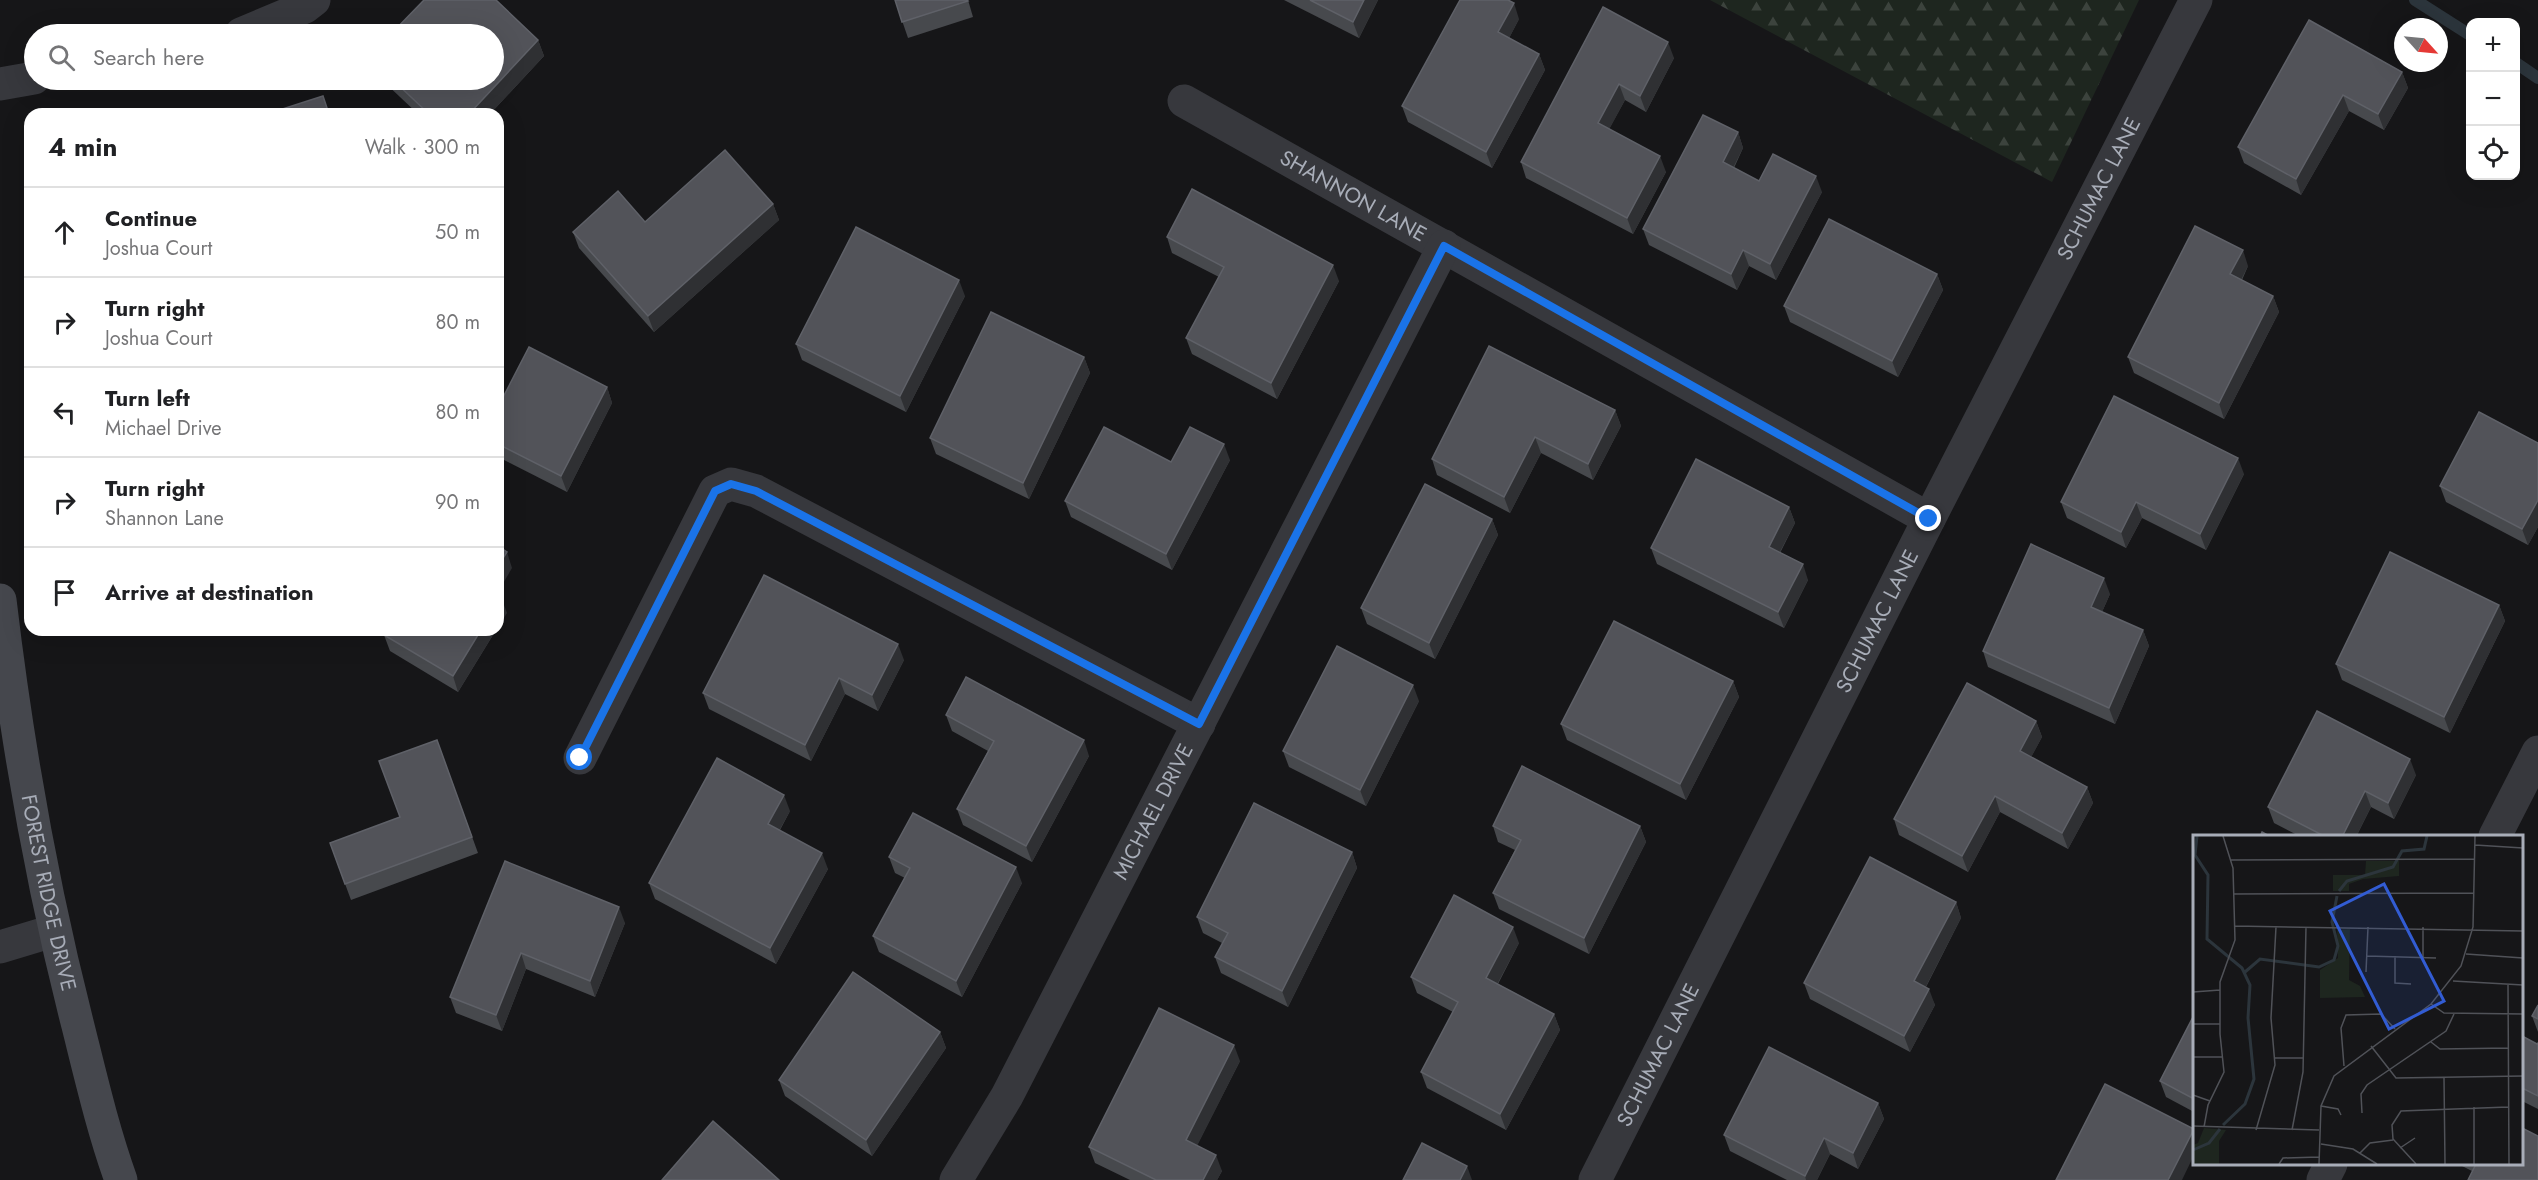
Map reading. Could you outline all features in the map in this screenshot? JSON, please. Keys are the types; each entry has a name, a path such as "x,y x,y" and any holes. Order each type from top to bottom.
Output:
{"main road":[{"name":"FOREST RIDGE DRIVE","path":"0,600 13,706 53,931 105,1133 121,1180"}],"street":[{"path":"265,24 305,7 314,0"},
{"name":"SCHUMAC LANE","path":"1595,1180 1929,519 2196,0"},
{"path":"0,84 24,80"},
{"name":"SHANNON LANE","path":"1184,100 1929,519"},
{"name":"MICHAEL DRIVE","path":"956,1180 1007,1096 1444,246"},
{"path":"580,758 715,491 731,484 756,491 1199,724"},
{"path":"2496,835 2538,752"},
{"path":"0,947 53,931"},
{"path":"2323,1180 2330,1165"}],"green space":[{"path":"1710,0 2139,0 2052,182"}],"building":[{"path":"424,0 496,0 538,40 504,76 504,24 401,24"},
{"path":"895,0 967,0 968,1 902,22"},
{"path":"1310,0 1364,0 1353,22"},
{"path":"1460,0 1508,0 1514,3 1498,32 1539,54 1486,152 1402,106"},
{"path":"1603,7 1668,42 1640,96 1619,84 1598,123 1660,156 1627,218 1521,162"},
{"path":"2309,20 2394,68 2394,72 2402,72 2378,114 2343,95 2296,179 2238,147"},
{"path":"404,90 491,90 475,108 423,108"},
{"path":"323,96 327,108 286,108"},
{"path":"1703,115 1738,132 1723,162 1759,181 1773,154 1816,176 1770,264 1743,250 1731,274 1643,229"},
{"path":"725,150 773,204 648,316 573,232 618,191 645,222"},
{"path":"1192,189 1333,265 1271,383 1186,338 1224,267 1167,237"},
{"path":"1829,219 1937,274 1892,361 1784,306"},
{"path":"2195,226 2243,250 2230,274 2273,296 2219,403 2128,357"},
{"path":"856,227 959,280 900,396 796,344"},
{"path":"991,312 1084,357 1023,483 930,438"},
{"path":"1489,346 1615,410 1588,464 1535,437 1504,497 1432,459"},
{"path":"529,347 607,387 561,476 504,447 504,395"},
{"path":"2114,396 2238,458 2200,534 2136,502 2121,532 2061,502"},
{"path":"2479,412 2538,443 2538,500 2522,529 2440,486"},
{"path":"1104,427 1171,462 1190,427 1224,444 1166,554 1065,501"},
{"path":"1696,459 1789,507 1769,547 1803,564 1778,612 1651,548"},
{"path":"1425,484 1492,519 1429,643 1361,608"},
{"path":"2031,544 2104,578 2091,607 2143,630 2109,708 1983,651"},
{"path":"2390,552 2499,605 2444,717 2336,664"},
{"path":"764,575 898,644 872,695 839,678 805,745 703,693"},
{"path":"1614,621 1733,681 1680,784 1561,724"},
{"path":"386,636 477,636 453,676"},
{"path":"1337,646 1413,685 1360,790 1283,751"},
{"path":"966,677 1084,740 1026,846 957,809 994,741 946,715"},
{"path":"1967,683 2036,721 2020,751 2087,787 2062,833 1995,796 1962,856 1894,819"},
{"path":"2317,711 2410,759 2388,803 2365,791 2343,835 2322,835 2268,807"},
{"path":"437,740 472,837 345,884 330,843 400,817 379,761"},
{"path":"717,758 784,795 768,824 822,853 770,948 649,883"},
{"path":"1522,766 1640,826 1584,938 1493,893 1521,840 1493,826"},
{"path":"1254,803 1352,852 1282,991 1215,957 1228,933 1197,917"},
{"path":"913,813 1016,867 956,981 873,936 910,868 889,857"},
{"path":"1870,857 1956,902 1914,981 1929,989 1904,1036 1804,983"},
{"path":"505,861 619,907 590,981 521,953 496,1015 450,997"},
{"path":"1454,895 1513,927 1486,978 1554,1014 1500,1114 1421,1072 1458,1002 1411,977"},
{"path":"853,972 940,1032 866,1140 779,1080"},
{"path":"2538,1005 2538,1019 2532,1016"},
{"path":"1159,1008 1234,1045 1186,1140 1216,1155 1203,1180 1156,1180 1089,1147"},
{"path":"2193,1017 2193,1098 2160,1081"},
{"path":"2523,1037 2538,1043 2538,1096 2523,1088"},
{"path":"1769,1047 1878,1103 1853,1153 1824,1138 1805,1176 1724,1135"},
{"path":"2105,1084 2193,1128 2168,1180 2056,1180"},
{"path":"713,1121 779,1180 662,1180"},
{"path":"2523,1128 2538,1136 2538,1180 2468,1180 2476,1165 2523,1165"},
{"path":"1422,1143 1467,1166 1460,1180 1403,1180"}],"waterway":[{"path":"2415,0 2466,32"},
{"path":"2520,66 2538,78"}],"route":[{"path":"580,758 715,491 731,484 756,491 1199,724 1444,246 1929,519"}]}
